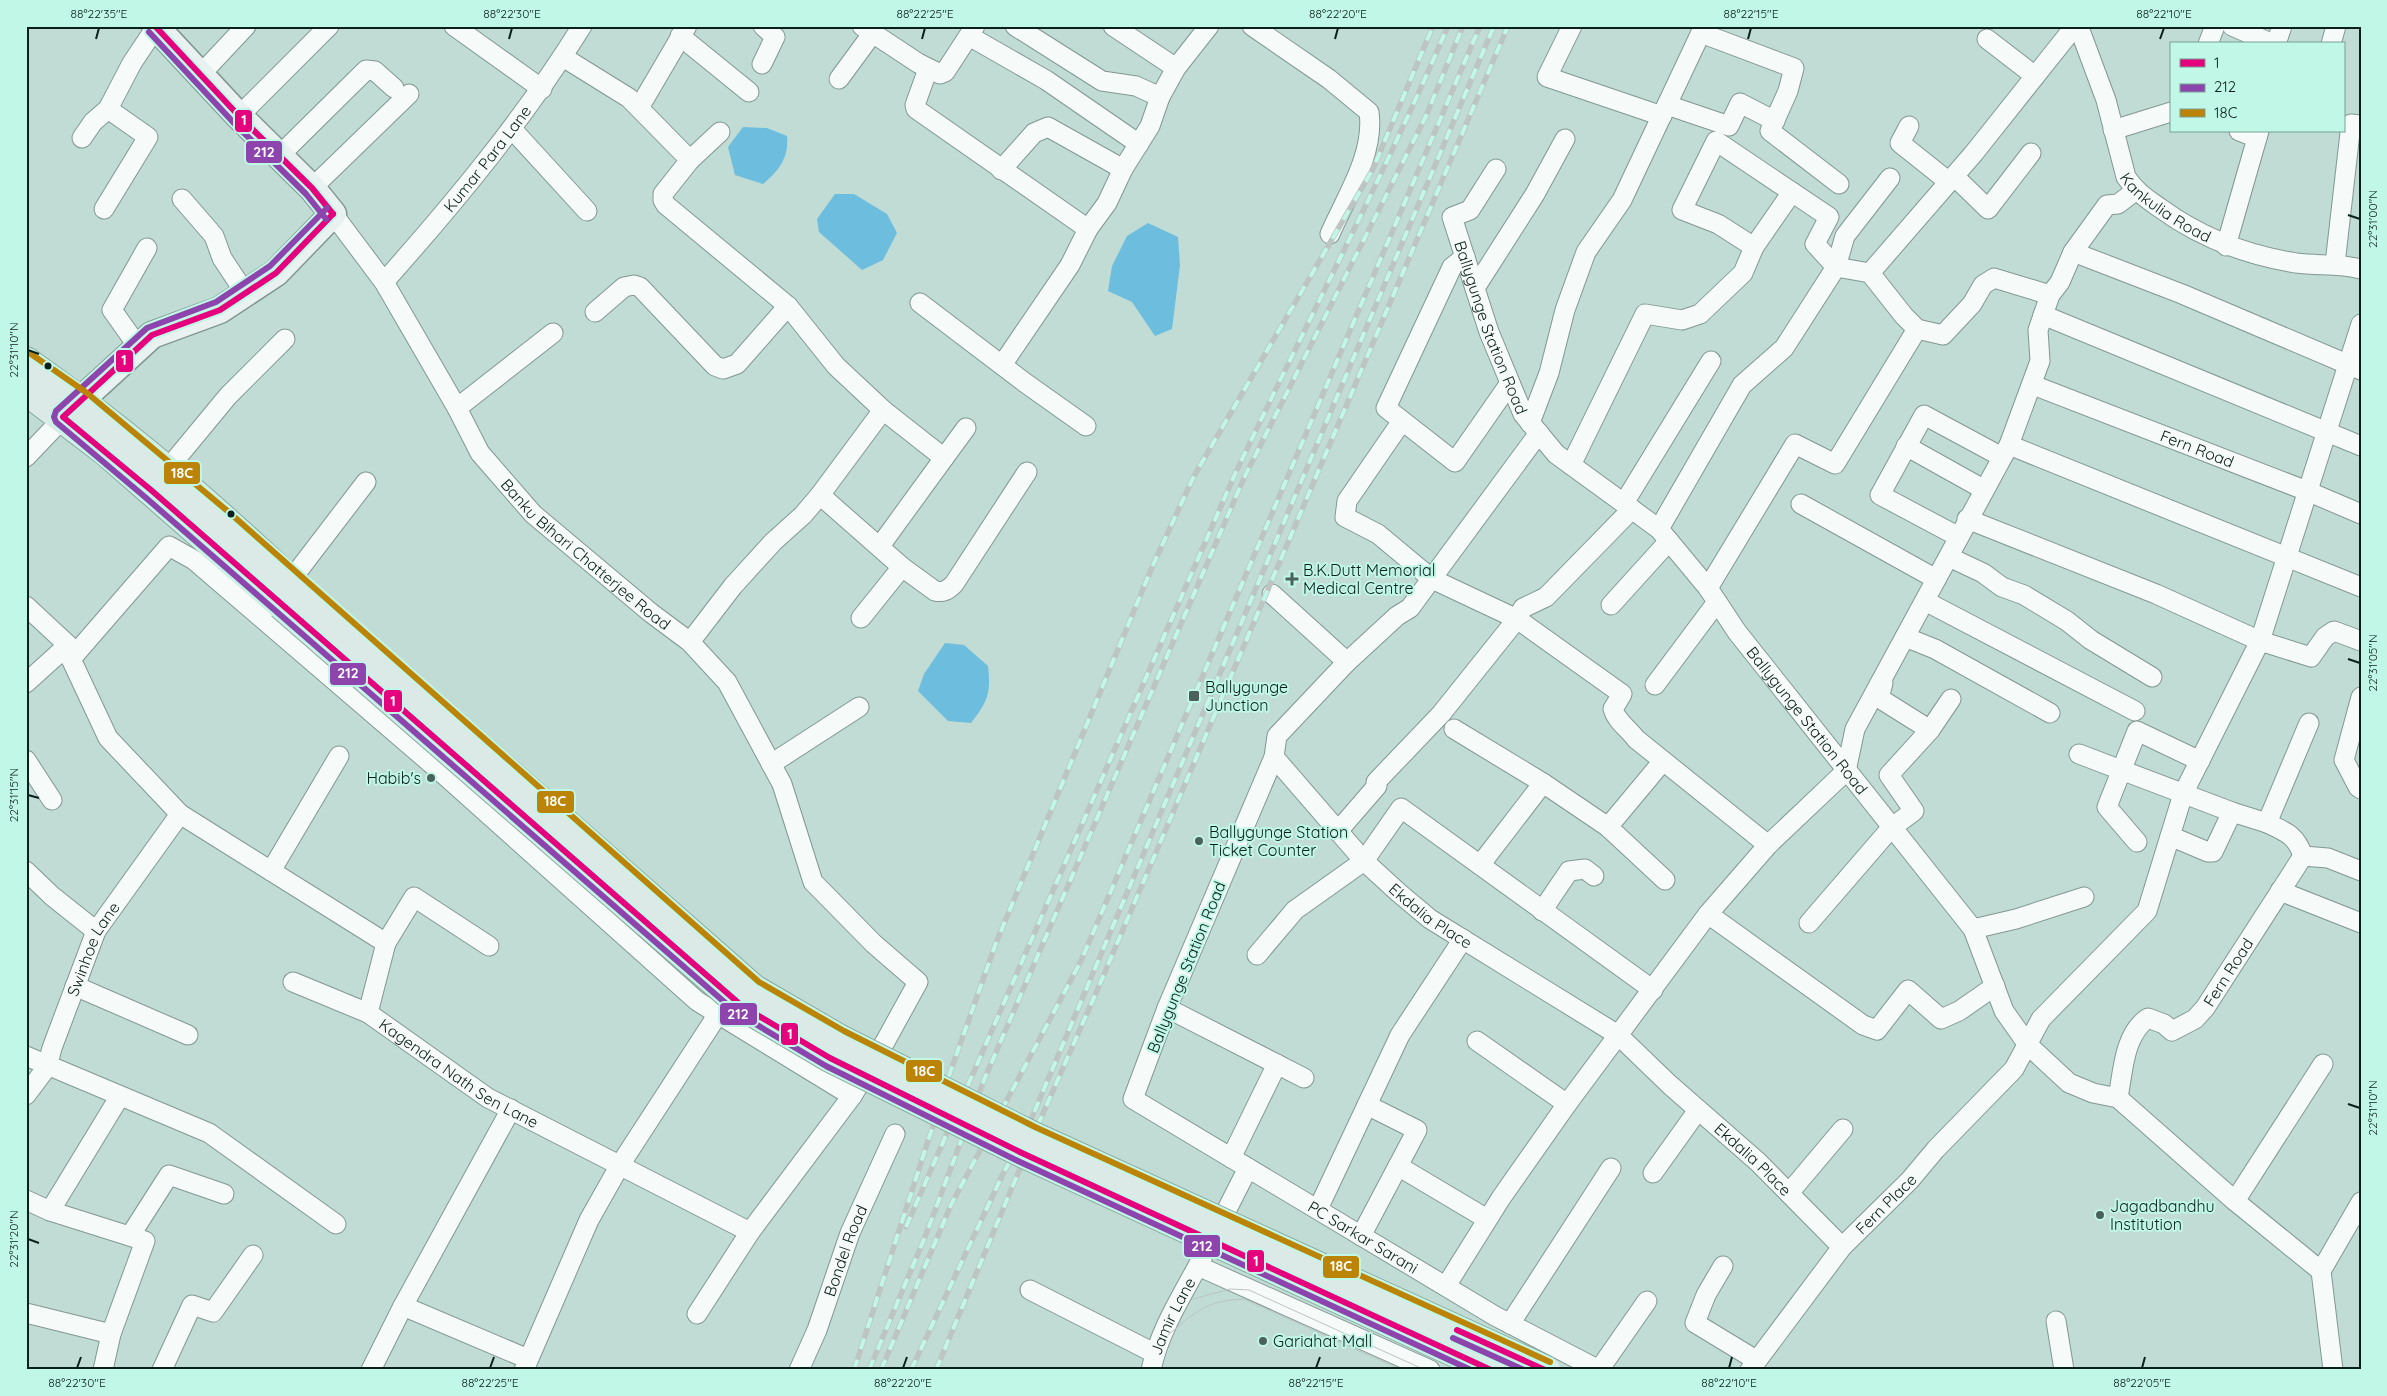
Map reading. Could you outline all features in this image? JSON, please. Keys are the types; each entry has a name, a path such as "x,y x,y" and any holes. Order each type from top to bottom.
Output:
{"main road":[{"name":"Banku Bihari Chatterjee Road","path":"160,28 239,116 312,188 333,214"},
{"path":"72,409 152,336 220,310 276,273 333,214"},
{"path":"26,361 72,409 105,451 251,577 290,591 754,989 840,1039 1031,1135 1546,1370"},
{"path":"26,391 72,409 166,471 290,591 742,1006 830,1058 1014,1149 1492,1370"}],"street":[{"path":"201,74 246,26"},
{"path":"239,116 328,26"},
{"path":"454,26 542,89"},
{"name":"Kumar Para Lane","path":"384,282 459,196 512,129 542,89 582,26"},
{"path":"762,64 775,37 763,26"},
{"path":"1015,26 1102,81 1136,86 1160,97"},
{"path":"1113,26 1176,68"},
{"path":"1002,364 1070,264 1088,229 1107,203 1123,169 1150,126 1160,97 1176,68 1209,26"},
{"path":"1252,26 1329,79 1369,112 1371,124 1365,156 1330,234"},
{"path":"1572,26 1547,77 1729,126 1740,102 1775,121"},
{"path":"1870,273 1951,179 2075,26"},
{"name":"Kankulia Road","path":"2075,26 2081,33 2093,63 2126,177 2135,191 2174,218 2226,246 2297,263 2335,264 2361,269"},
{"path":"2209,42 2215,26"},
{"path":"2232,26 2269,42"},
{"path":"2275,42 2282,26"},
{"path":"2332,42 2336,26"},
{"path":"82,138 94,122 108,109 132,63 160,28"},
{"path":"839,79 867,30 937,74 942,74 972,31 1139,144"},
{"path":"1535,428 1565,310 1586,252 1622,200 1703,30 1794,68 1788,91 1770,131 1839,184"},
{"path":"639,108 684,31 749,92"},
{"path":"1988,39 2035,76"},
{"path":"563,57 622,94 639,108 690,160"},
{"path":"928,69 914,105 916,109 1088,229"},
{"path":"280,156 366,70 375,71 402,91 312,188"},
{"path":"104,209 148,137 108,109"},
{"path":"2113,130 2170,112"},
{"path":"2335,264 2351,124 2361,125"},
{"path":"1909,126 1900,143 1951,179 1988,209 2031,153"},
{"path":"1001,170 1034,133 1048,127 1123,169"},
{"path":"512,129 586,211"},
{"path":"720,132 690,160 663,194 663,200 666,205 788,306 836,366 883,410 944,458"},
{"path":"2226,246 2258,135 2244,132"},
{"path":"1475,288 1535,194 1565,139"},
{"path":"1754,247 1718,224 1682,210 1716,141 1829,217 1814,244 1836,267 1870,273 1904,316 1917,329 1943,335 1972,304 1982,284 1994,278 2050,295"},
{"name":"Ballygunge Station Road","path":"1496,170 1470,210 1452,217 1489,332 1523,414 1556,454 1628,506 1664,535 1713,595 1846,771 1973,929 2004,1011 2028,1044 2069,1083 2093,1093 2118,1098"},
{"path":"1611,605 1664,535 1742,386 1784,348 1836,267 1845,236 1890,178"},
{"path":"1446,1286 1487,1220 1567,1104 1708,914 1768,844 1846,771 1855,729 1949,558 1983,489 2006,451 2033,385 2040,361 2038,330 2050,295 2060,282 2073,252 2107,205 2118,204 2135,191"},
{"path":"1572,465 1645,314 1682,320 1700,314 1743,273 1754,247 1792,192"},
{"path":"182,199 214,236 222,258 245,293"},
{"name":"Banku Bihari Chatterjee Road","path":"333,214 384,282 457,408 480,453 533,514 651,613 690,642 727,682 782,784 814,882 874,944 918,982 886,1042 852,1096"},
{"path":"139,348 112,310 147,248"},
{"path":"2073,252 2182,294 2354,367"},
{"path":"1465,257 1452,267 1386,408 1454,462 1510,383"},
{"path":"595,312 624,287 634,285 640,287 715,366 723,369 737,364 788,306"},
{"path":"920,304 1086,426"},
{"path":"2043,315 2361,446"},
{"name":"Fern Place","path":"1753,1365 1842,1247 1910,1180 1936,1149 2014,1069 2041,1019 2147,911 2183,794 2260,641 2326,430 2354,367 2361,324"},
{"path":"1655,685 1713,595 1795,444 1835,464 1917,329"},
{"path":"457,408 552,333"},
{"path":"166,471 228,396 285,340"},
{"path":"1338,831 1378,786 1376,782 1442,714 1517,619 1523,608 1546,597 1628,506 1711,361"},
{"name":"Fern Road","path":"2033,385 2307,491 2361,514"},
{"path":"26,457 72,409"},
{"path":"690,642 733,586 820,495 883,410"},
{"path":"1959,537 1880,495 1924,415 2006,451 2361,587"},
{"path":"1402,421 1347,500 1345,517 1378,534 1432,579 1517,619 1622,694 1613,710 1615,717 1628,728 1648,751 1768,844"},
{"path":"880,546 966,428"},
{"name":"Ballygunge Station Road","path":"1132,1099 1167,1008 1274,757 1277,736 1347,662 1397,616 1410,608 1432,579 1535,428"},
{"path":"1906,446 1983,489"},
{"path":"820,495 902,567 935,591 940,592 949,589 1027,472"},
{"path":"290,591 366,482"},
{"path":"1801,504 1936,579"},
{"path":"1967,519 2156,594 2260,641 2311,657 2325,637 2334,631 2361,641"},
{"path":"26,683 69,652 169,546 194,560 441,772 697,1001 852,1096 750,1232 697,1314"},
{"path":"1949,558 1983,573 2002,587 2024,595 2067,621 2091,640 2152,677"},
{"path":"860,618 902,567"},
{"path":"1272,594 1347,662"},
{"path":"1925,601 2135,711"},
{"path":"26,606 69,652 108,738 180,814 386,942"},
{"path":"1905,637 1935,649 2050,713"},
{"path":"1881,682 1883,683 1879,698 1930,730"},
{"path":"2361,697 2344,760 2358,787 2361,789"},
{"path":"1810,924 1892,828 1914,811 1889,775 1930,730 1951,699"},
{"path":"771,764 858,707"},
{"path":"2267,823 2309,723"},
{"path":"1454,729 1543,783 1608,827 1665,880"},
{"path":"2137,842 2107,807 2138,731 2200,761"},
{"path":"2078,754 2232,812 2267,823 2284,831 2298,841 2303,856 2328,858 2361,871"},
{"path":"271,871 339,756"},
{"name":"Ekdalia Place","path":"1274,757 1364,861 1430,919 1618,1035 1789,1193 1842,1247"},
{"path":"26,760 52,800"},
{"path":"1608,827 1663,761"},
{"path":"1480,865 1543,783"},
{"path":"1257,955 1295,910 1364,861 1401,808 1653,990"},
{"path":"2170,836 2208,852 2213,852 2232,812"},
{"name":"Swinhoe Lane","path":"26,1095 47,1067 96,931 180,814"},
{"name":"Fern Road","path":"2118,1098 2126,1057 2138,1024 2148,1018 2164,1024 2172,1031 2195,1019 2228,976 2260,921 2303,856"},
{"path":"1542,910 1569,871 1585,870 1594,876"},
{"path":"26,871 52,896 96,931"},
{"path":"2280,890 2361,923"},
{"name":"Kagendra Nath Sen Lane","path":"490,946 414,897 386,942 368,1013 488,1098 750,1232"},
{"path":"1973,929 2016,919 2084,897"},
{"path":"1708,914 1863,1024 1877,1030 1908,990 1941,1019 1959,1011 1995,986"},
{"path":"1318,1209 1400,1035 1463,939"},
{"path":"293,982 368,1013"},
{"path":"75,986 188,1035"},
{"path":"1167,1008 1304,1078"},
{"path":"403,1306 526,1364 589,1220 620,1165 718,1014"},
{"path":"1477,1041 1567,1104"},
{"path":"26,1056 47,1067 209,1133 336,1224"},
{"path":"1231,1158 1277,1064"},
{"path":"2235,1201 2322,1064"},
{"path":"50,1211 120,1096"},
{"path":"2118,1098 2235,1201 2320,1271"},
{"name":"PC Sarkar Sarani","path":"1132,1099 1510,1324 1599,1370"},
{"path":"1361,1236 1417,1130 1367,1104"},
{"path":"371,1370 403,1306 511,1109"},
{"path":"1653,1173 1698,1110"},
{"path":"1789,1193 1843,1129"},
{"name":"Bondel Road","path":"799,1370 816,1330 850,1233 895,1134"},
{"path":"1398,1166 1487,1220"},
{"name":"Jamir Lane","path":"1152,1361 1171,1315 1248,1168"},
{"path":"1510,1324 1610,1168"},
{"path":"130,1236 168,1175 224,1194"},
{"path":"26,1200 50,1211 145,1241 111,1334 102,1370"},
{"path":"2333,1370 2320,1271 2361,1202"},
{"path":"162,1370 192,1304 213,1312 253,1254"},
{"path":"1198,1266 1430,1370"},
{"path":"1723,1266 1706,1296 1695,1323 1753,1365"},
{"path":"1030,1290 1152,1361"},
{"path":"1599,1370 1646,1301"},
{"path":"26,1313 111,1334"},
{"path":"2056,1321 2064,1370"}],"water":[{"path":"743,127 767,128 787,136 785,157 782,163 763,184 735,175 728,147"},
{"path":"835,194 854,194 887,214 897,233 883,260 862,270 819,232 817,219"},
{"path":"1148,223 1178,237 1180,265 1172,329 1155,336 1132,302 1108,291 1112,266 1127,236"},
{"path":"945,643 964,645 988,666 989,683 987,696 971,723 948,721 918,691 924,674"}],"tram line":[{"path":"1193,1299 1230,1289 1249,1290 1425,1370"},
{"path":"1168,1335 1210,1305 1244,1299 1402,1370"}],"railway":[{"path":"854,1370 951,1070 996,943 1153,565 1194,476 1373,169 1433,26"},
{"path":"906,1227 1235,474 1371,195 1448,26"},
{"path":"869,1370 925,1237 984,1080 1244,478 1426,116 1463,26"},
{"path":"881,1370 951,1205 1081,961 1480,26"},
{"path":"911,1370 1002,1176 1030,1122 1494,26"},
{"path":"936,1370 1041,1118 1508,26"}],"transit line":[{"name":"1","path":"155,26 239,116 312,188 333,214"},
{"name":"212","path":"149,32 233,122 306,194 326,219"},
{"name":"212","path":"327,208 270,266 216,302 147,328 56,411 54,417 56,422 145,497 737,1013 826,1066 1018,1161 1471,1370"},
{"name":"1","path":"333,214 276,273 220,310 152,335 63,417 151,490 742,1006 830,1058 1022,1153 1491,1370"},
{"name":"18C","path":"31,354 87,393 231,514 759,982 844,1031 1035,1127 1550,1362"},
{"name":"1","path":"1457,1330 1545,1370"},
{"name":"212","path":"1453,1338 1524,1370"}],"place":[{"name":"B.K.Dutt Memorial Medical Centre","path":"1292,579"},
{"name":"Ballygunge Junction","path":"1194,696"},
{"name":"Habib's","path":"431,778"},
{"name":"Ballygunge Station Ticket Counter","path":"1199,841"},
{"name":"Jagadbandhu Institution","path":"2100,1215"},
{"name":"Gariahat Mall","path":"1263,1341"}]}
